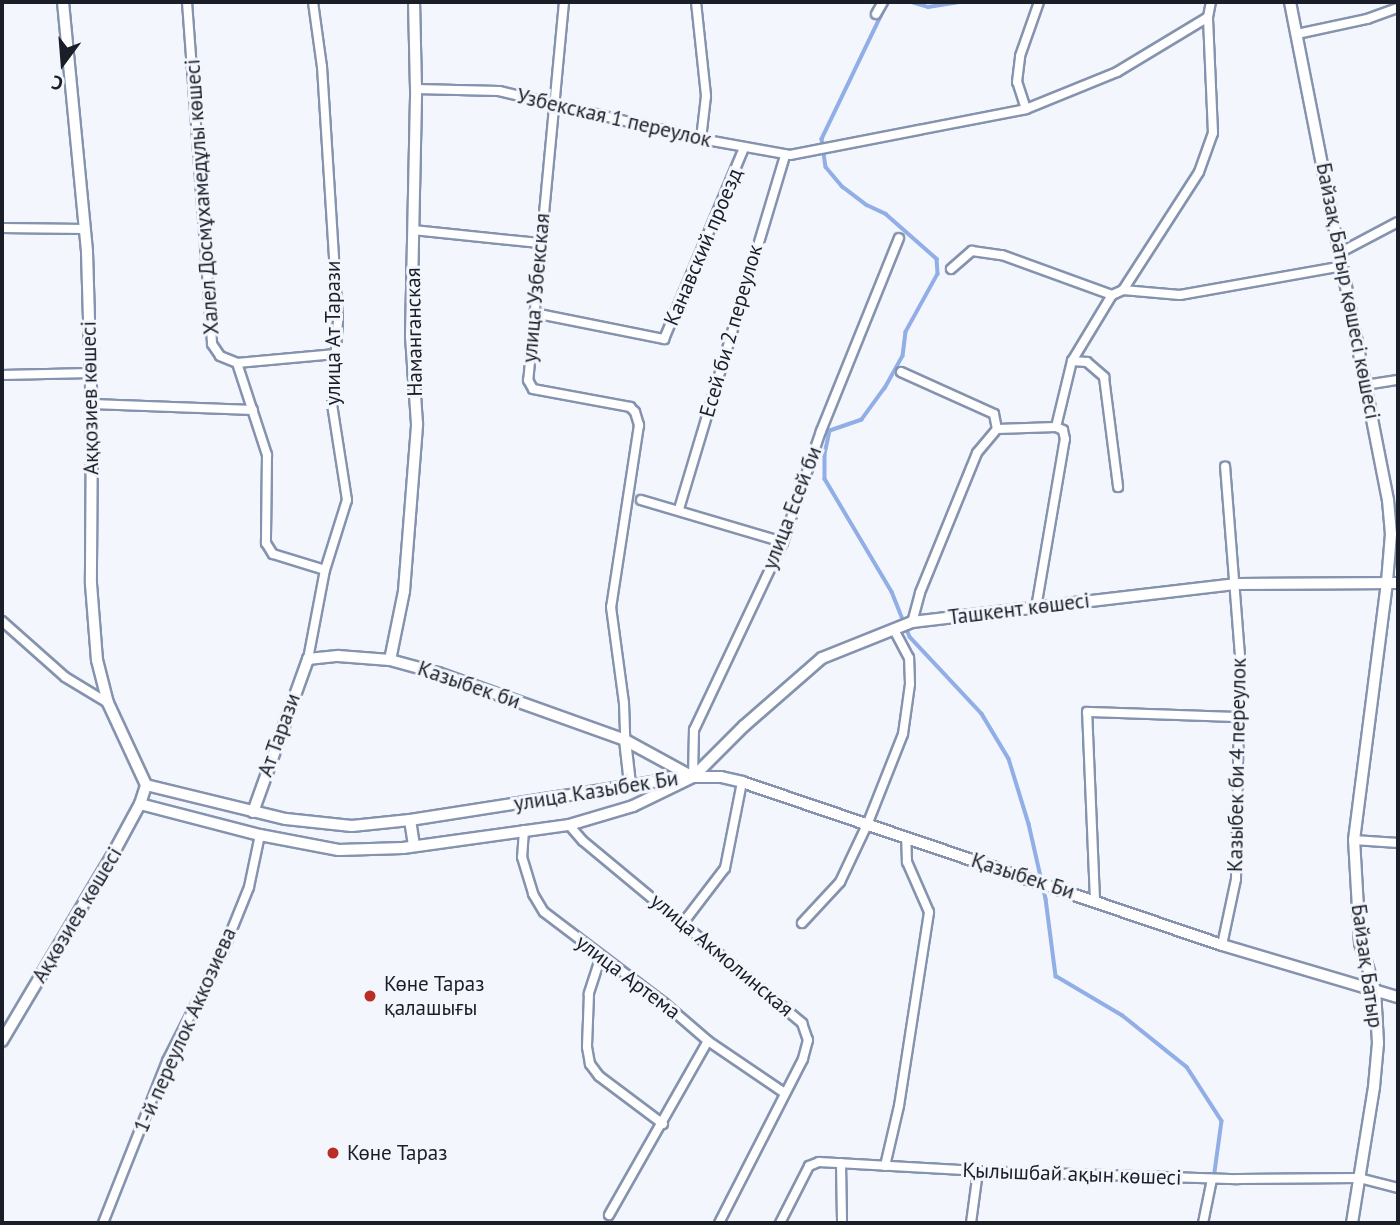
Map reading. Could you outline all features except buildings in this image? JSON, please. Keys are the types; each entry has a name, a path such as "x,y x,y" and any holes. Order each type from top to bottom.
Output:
{"main road":[{"name":"Аққозиев көшесі","path":"63,2 85,229 92,404 91,584 97,660 108,703 142,771 146,785"},
{"name":"Байзақ Батыр қөшесі көшесі","path":"1290,2 1388,500 1393,583"},
{"name":"Ташкент көшесі","path":"693,777 744,726 822,658 912,622 1237,584 1393,583"},
{"name":"улица Казыбек Би","path":"146,785 253,812 352,826 410,821 682,775 693,777"},
{"name":"улица Казыбек Би","path":"140,804 260,835 339,850 414,846 569,825 634,806 693,777"},
{"name":"Ақкөзиев көшесі","path":"2,1041 140,804 146,785"},
{"path":"410,821 414,846"}],"street":[{"name":"Халел Досмұхамедұлы көшесі","path":"187,2 212,344 220,356 237,363"},
{"name":"улица Ат Тарази","path":"309,659 325,570 346,500 332,404 338,321 322,66 313,2"},
{"name":"Наманганская","path":"390,660 404,591 417,424 411,336 416,89 414,2"},
{"name":"улица Узбекская","path":"565,2 564,36 539,243 528,380 533,389 629,407 635,412 639,425 611,607 624,703 625,740"},
{"path":"696,2 706,96 701,139"},
{"path":"876,14 883,2"},
{"path":"1039,2 1020,56 1017,82 1026,108 1117,72 1208,17"},
{"path":"1123,290 1199,172 1213,133 1208,17 1211,2"},
{"path":"1297,34 1367,19 1398,8"},
{"name":"Узбекская 1 переулок","path":"416,89 499,91 701,139 785,155 833,148 1026,108"},
{"name":"Канавский проезд","path":"534,313 664,339 744,148"},
{"name":"Есей би 2 переулок","path":"679,509 785,155"},
{"path":"1340,252 1398,222"},
{"path":"2,228 85,229"},
{"path":"413,230 539,243"},
{"name":"улица Есей би","path":"693,777 694,730 783,542 821,431 899,238"},
{"path":"951,268 972,251 1002,255 1112,295"},
{"path":"1056,427 1072,360 1112,295 1123,290 1180,295 1342,266"},
{"path":"325,570 273,554 266,543 267,455 237,363 336,354"},
{"path":"1072,360 1087,362 1104,377 1118,487"},
{"path":"901,372 994,414 997,429"},
{"path":"2,375 91,373"},
{"path":"1365,385 1398,380"},
{"path":"92,404 253,410"},
{"path":"912,622 920,593 977,453 997,429 1056,427 1063,430 1065,439 1036,608"},
{"path":"1225,467 1230,544 1237,584"},
{"path":"641,500 679,509 783,542"},
{"name":"Байзақ Батыр","path":"1352,1223 1374,1087 1378,1043 1375,990 1360,943 1354,840 1393,583"},
{"name":"Казыбек би 4 переулок","path":"1222,945 1236,879 1239,717 1237,584"},
{"path":"2,621 65,677 108,703"},
{"path":"802,923 840,882 867,825 902,734 911,684 909,658 894,630"},
{"name":"Казыбек би","path":"309,659 338,656 390,660 439,673 625,740 693,777"},
{"name":"Ат Тарази","path":"253,812 309,659"},
{"path":"1095,900 1087,712 1239,717"},
{"path":"625,740 630,785"},
{"name":"Қазыбек Би","path":"693,777 721,777 742,782 1222,945 1375,990"},
{"path":"683,923 725,868 742,782"},
{"name":"улица Акмолинская","path":"569,825 583,841 802,1023 808,1040 803,1059 783,1093 719,1223"},
{"name":"улица Артема","path":"524,830 522,857 533,894 556,923 708,1041 783,1093"},
{"name":"1-й переулок Аккозиева","path":"103,1223 167,1061 224,949 249,887 260,835"},
{"path":"886,1166 901,1093 929,912 907,862 906,839"},
{"path":"1354,840 1398,843"},
{"path":"601,956 589,994 590,1064 599,1076 663,1124"},
{"path":"1375,990 1398,997"},
{"path":"609,1215 708,1041"},
{"name":"Қылышбай ақын көшесі","path":"780,1223 810,1166 819,1162 978,1171 1212,1178 1359,1178 1398,1188"},
{"path":"841,1163 842,1223"},
{"path":"971,1223 978,1171"},
{"path":"1203,1223 1212,1178"}],"waterway":[{"path":"888,2 822,139 826,167 843,187 867,205 886,214 937,259 938,274 906,332 903,356 885,388 862,420 830,431 825,455 825,479 892,592 910,637 982,714 1009,759 1029,824 1046,899 1056,976 1122,1015 1187,1067 1222,1121 1208,1223"},
{"path":"912,2 928,7 958,2"}],"place":[{"name":"Көне Тараз қалашығы","path":"370,996"},
{"name":"Көне Тараз","path":"333,1153"}]}
